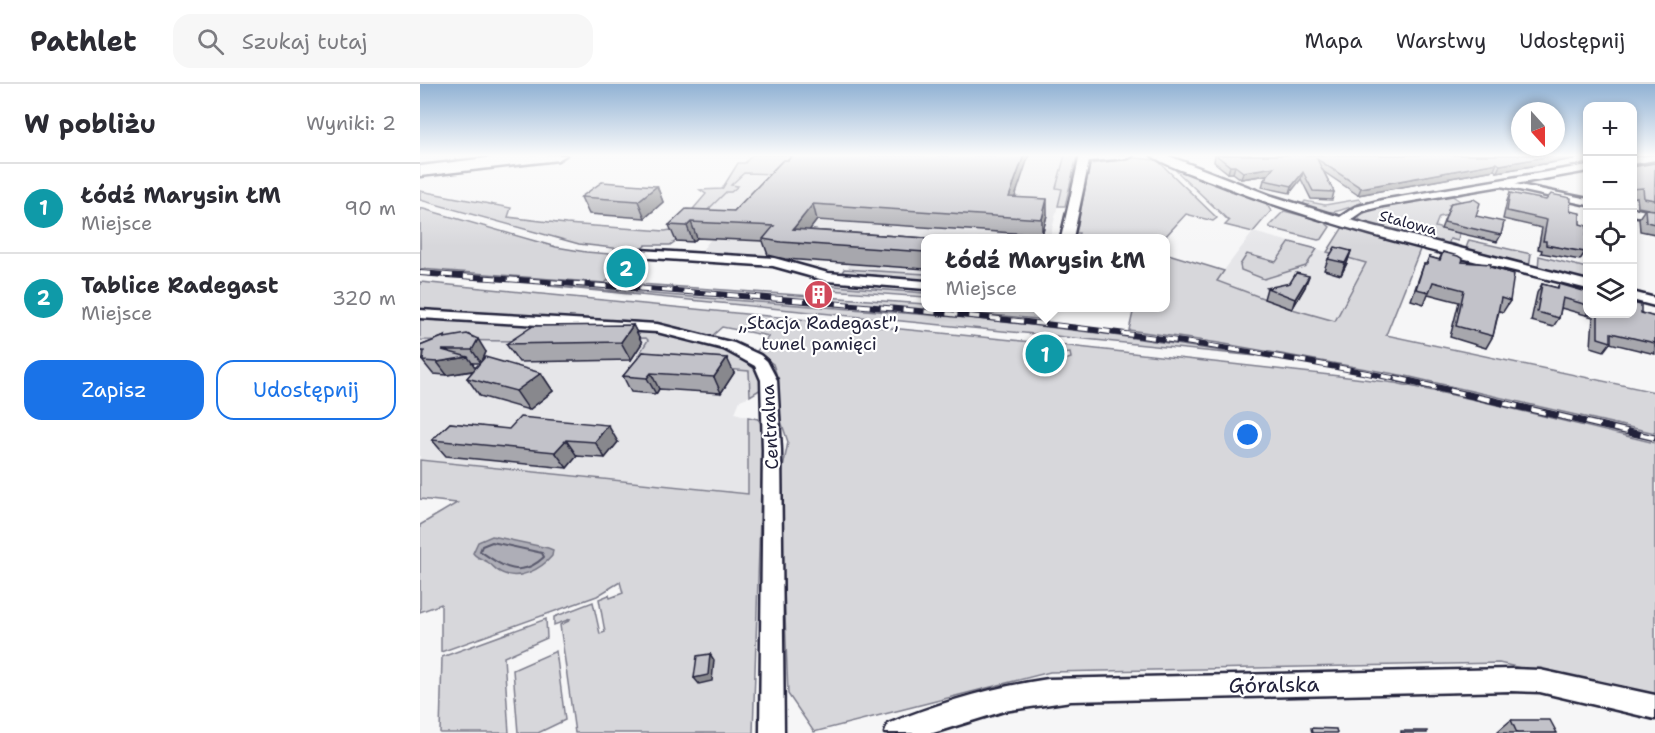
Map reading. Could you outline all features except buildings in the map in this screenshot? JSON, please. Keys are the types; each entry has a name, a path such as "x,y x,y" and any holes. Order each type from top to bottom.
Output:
{"street":[{"path":"1068,234 1079,185"},
{"name":"Stalowa","path":"1233,185 1342,221 1583,284"},
{"path":"1342,221 1359,209 1382,203 1483,185"},
{"path":"1507,185 1583,201"},
{"path":"1637,212 1655,216"},
{"path":"639,254 774,262 827,277 921,285"},
{"path":"1637,297 1655,302"},
{"name":"Centralna","path":"420,314 657,328 729,346 755,358 762,364 769,380 772,450 772,733"},
{"name":"Góralska","path":"897,733 1005,697 1035,691 1071,689 1511,680 1540,681 1655,707"}],"shaded area":[{"path":"724,185 738,186 731,192 726,192 670,245 646,245 639,251 579,244 420,200 420,191 511,208 508,217 566,224 665,231 676,229 706,194 700,190 722,189"},
{"path":"733,185 1056,185 1062,188 1051,234 921,234 921,274 847,269 850,263 698,255 711,239 697,238 693,242 692,225 726,192 737,186"},
{"path":"1057,185 1070,185 1065,206 1058,206 1062,189 1056,188"},
{"path":"1086,185 1183,185 1217,218 1213,221 1186,214 1168,234 1076,233"},
{"path":"1191,185 1223,185 1266,203 1271,211 1253,232 1225,225 1229,221"},
{"path":"1451,195 1463,203 1449,205 1452,207 1448,215 1439,217 1435,227 1459,233 1458,241 1450,239 1449,243 1457,245 1456,249 1366,224 1358,218 1373,209"},
{"path":"1359,199 1363,202 1332,212 1301,206 1305,201 1325,205"},
{"path":"420,208 556,247 634,256 605,283 420,269"},
{"path":"1284,211 1323,221 1330,227 1322,239 1318,240 1271,228 1269,226"},
{"path":"1343,227 1421,247 1386,335 1655,392 1655,433 1406,376 1219,343 1129,330 1133,312 1170,312 1170,255 1224,271 1217,281 1292,309 1335,321 1366,263 1327,252"},
{"path":"1253,232 1366,262 1335,321 1292,309 1216,281"},
{"path":"1469,240 1531,254 1529,267 1465,251"},
{"path":"1290,242 1317,249 1306,266 1264,279 1241,270 1240,265 1247,254 1276,262"},
{"path":"1539,256 1583,267 1583,280 1538,269"},
{"path":"844,269 921,274 921,282 841,274"},
{"path":"420,282 1042,343 1395,383 1655,443 1655,699 1499,663 1050,672 814,732 788,694 780,484 788,442 781,421 773,364 756,352 769,336 722,327 712,336 666,325 632,321 420,311","holes":["1035,346 1058,348 1064,354 1070,353 1071,358 1062,361 1038,359 1041,348 1036,348 1033,353"]},
{"path":"611,282 921,304 921,309 609,284"},
{"path":"822,285 921,293 921,297 815,289"},
{"path":"548,286 970,318 1106,334 1256,356"},
{"path":"953,312 1043,312 1039,319"},
{"path":"420,317 648,331 678,337 722,350 749,364 760,374 761,389 750,396 749,371 642,362 638,356 648,340 646,338 527,341 420,340"},
{"path":"646,338 648,340 642,362 749,371 750,396 740,400 735,413 748,417 749,494 420,460 420,340 527,341"},
{"path":"748,417 758,419 763,426 753,733 575,733 560,625 570,619 554,625 554,617 593,602 600,634 605,632 599,599 623,593 620,582 597,596 441,652 441,604 420,612 420,525 457,503 420,499 420,460 748,494"},
{"path":"546,619 547,638 504,657 509,733 440,733 442,657"},
{"path":"556,651 565,720 538,733 518,733 513,670"}],"water":[{"path":"492,536 548,548 553,550 552,556 529,573 507,575 473,553 478,542"}],"railway":[{"path":"420,273 921,311"},
{"path":"932,312 1159,338 1281,357 1402,380"},
{"path":"1395,378 1655,438"}],"place":[{"name":"Tablice Radegast","path":"626,268"},
{"name":"„Stacja Radegast\", tunel pamięci","path":"819,294"},
{"name":"Łódź Marysin ŁM","path":"1045,354"}]}
